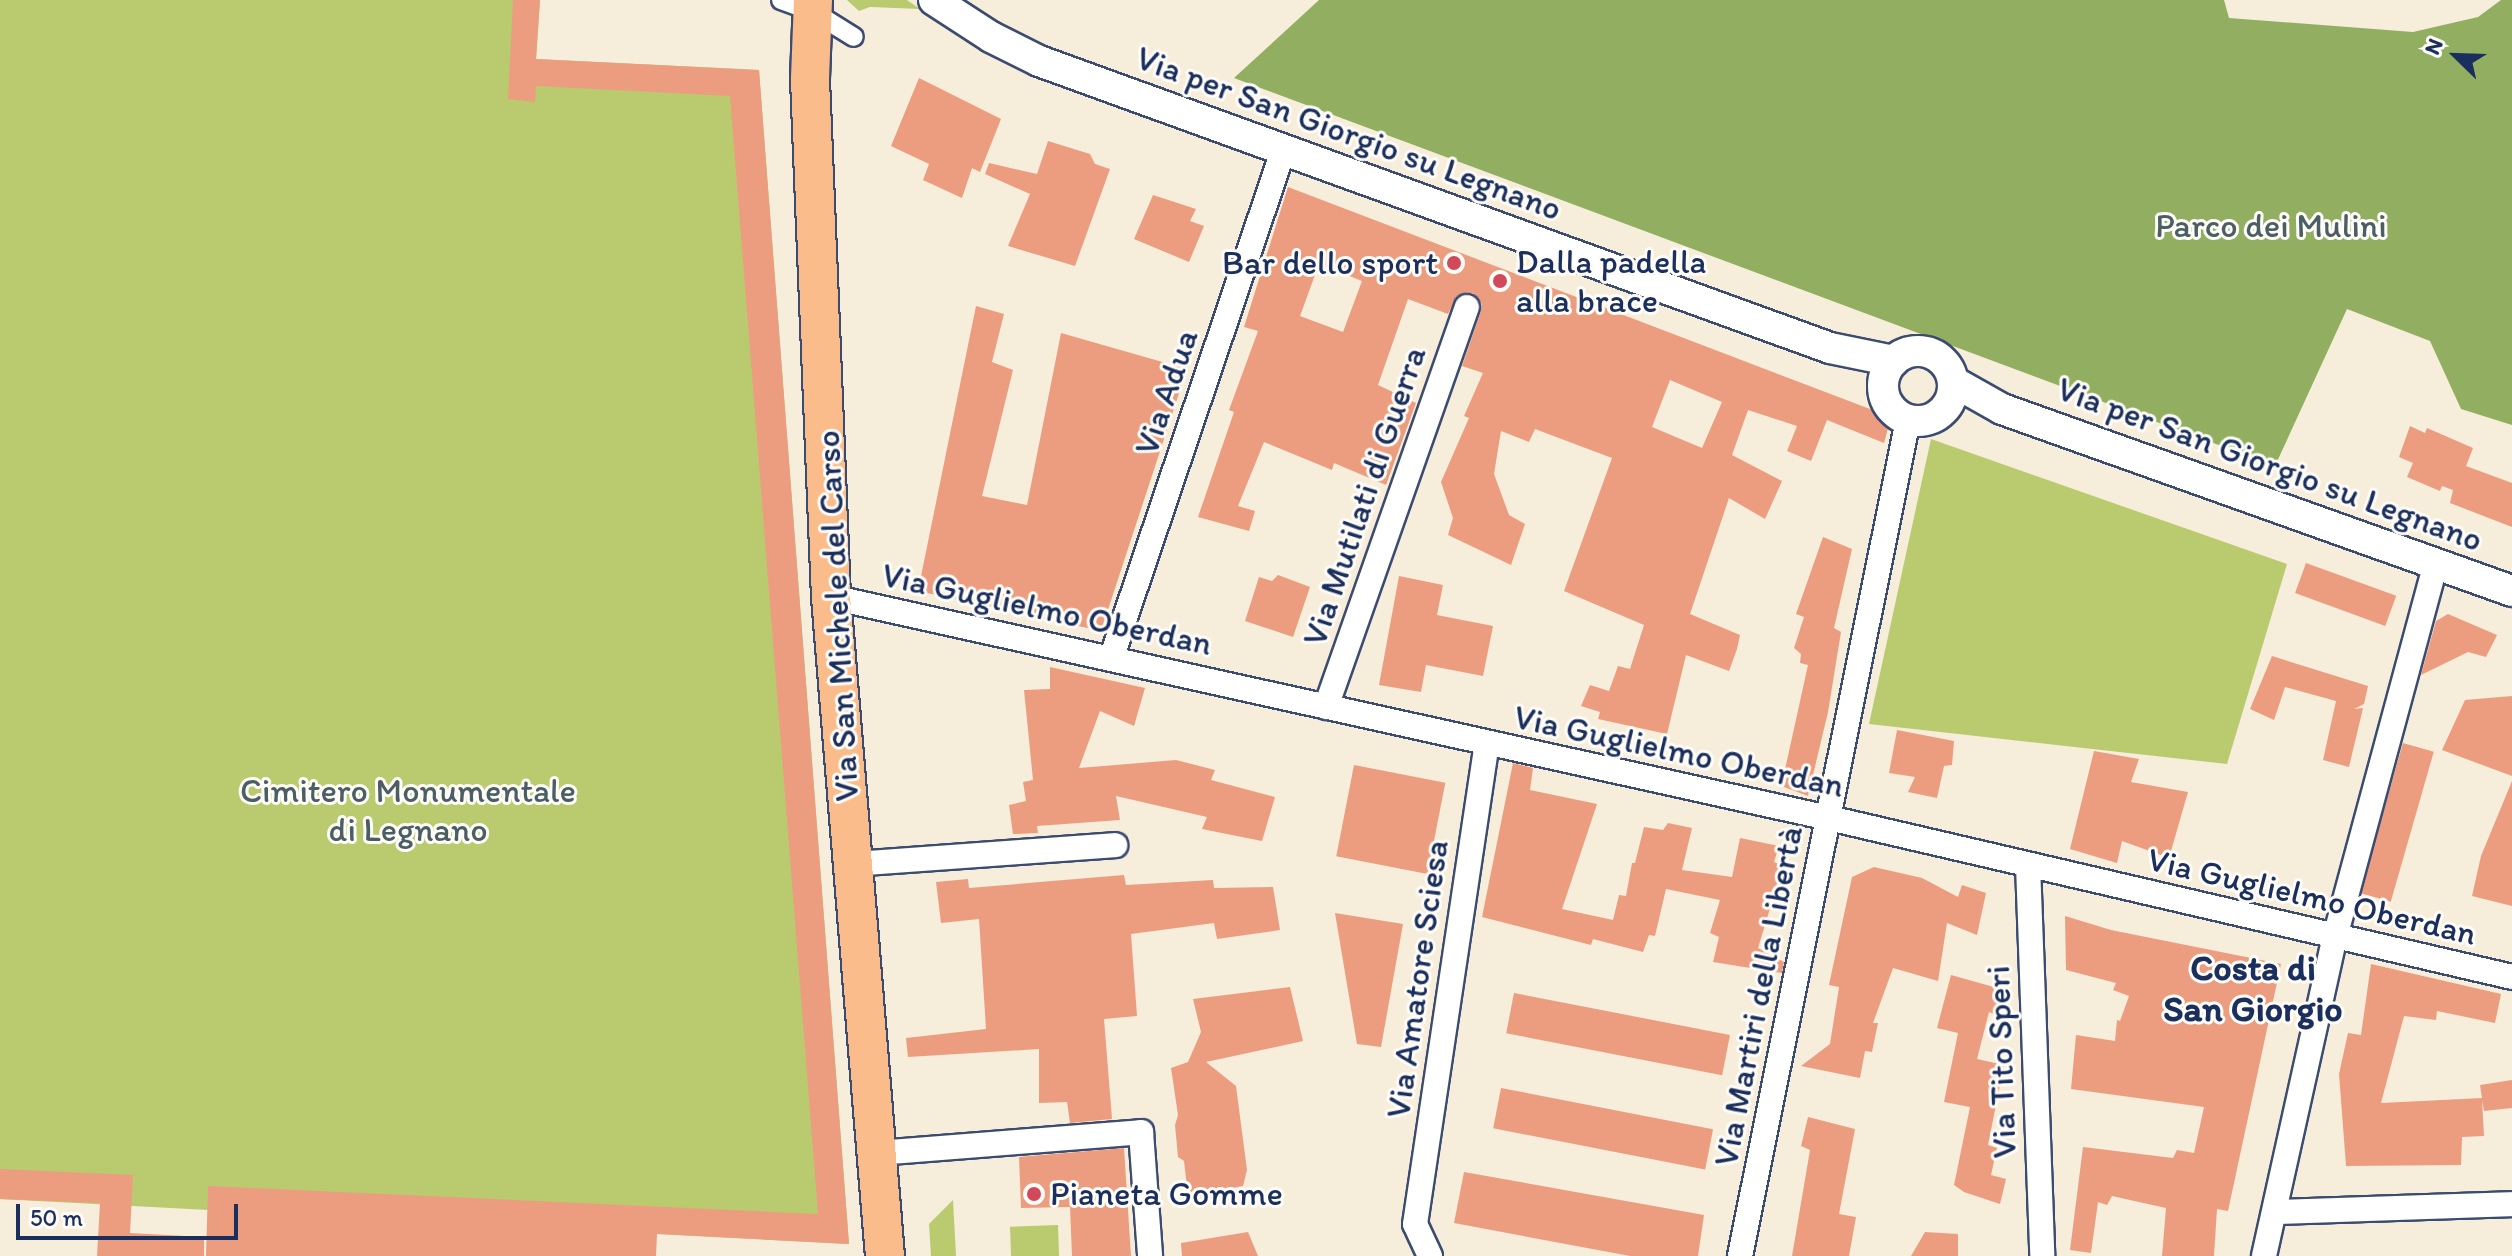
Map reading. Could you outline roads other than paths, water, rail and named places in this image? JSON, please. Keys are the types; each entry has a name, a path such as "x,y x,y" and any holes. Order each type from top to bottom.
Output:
{"main road":[{"name":"Via San Michele del Carso","path":"796,3 810,79 831,597 885,1256"}],"street":[{"name":"Via per San Giorgio su Legnano","path":"934,0 982,31 1039,61 1888,370 1914,351 1936,355 1944,362 1951,393 2512,591"},
{"name":"Via per San Giorgio su Legnano","path":"958,0 982,31"},
{"path":"796,3 854,37"},
{"name":"Via Adua","path":"1112,656 1284,148"},
{"name":"Via Mutilati di Guerra","path":"1326,707 1467,307"},
{"path":"1888,370 1883,390 1891,409 1908,420 1931,419 1951,393"},
{"name":"Via Martiri della Libertà","path":"1740,1256 1908,420"},
{"path":"2264,1256 2335,937 2436,563"},
{"name":"Via Guglielmo Oberdan","path":"831,597 1112,656 1487,744 1829,818 2512,977"},
{"name":"Via Amatore Sciesa","path":"1430,1256 1415,1224 1487,744"},
{"path":"853,864 1115,845"},
{"name":"Via Tito Speri","path":"2028,865 2042,1256"},
{"path":"877,1153 1141,1132 1150,1256"},
{"path":"2275,1212 2512,1204"}],"place":[{"name":"Bar dello sport","path":"1454,263"},
{"name":"Dalla padella alla brace","path":"1500,281"},
{"name":"Pianeta Gomme","path":"1034,1194"}],"district":[{"name":"Costa di San Giorgio","path":"2253,988"}],"park label":[{"name":"Parco dei Mulini","path":"2271,226"},
{"name":"Cimitero Monumentale di Legnano","path":"408,810"}]}
